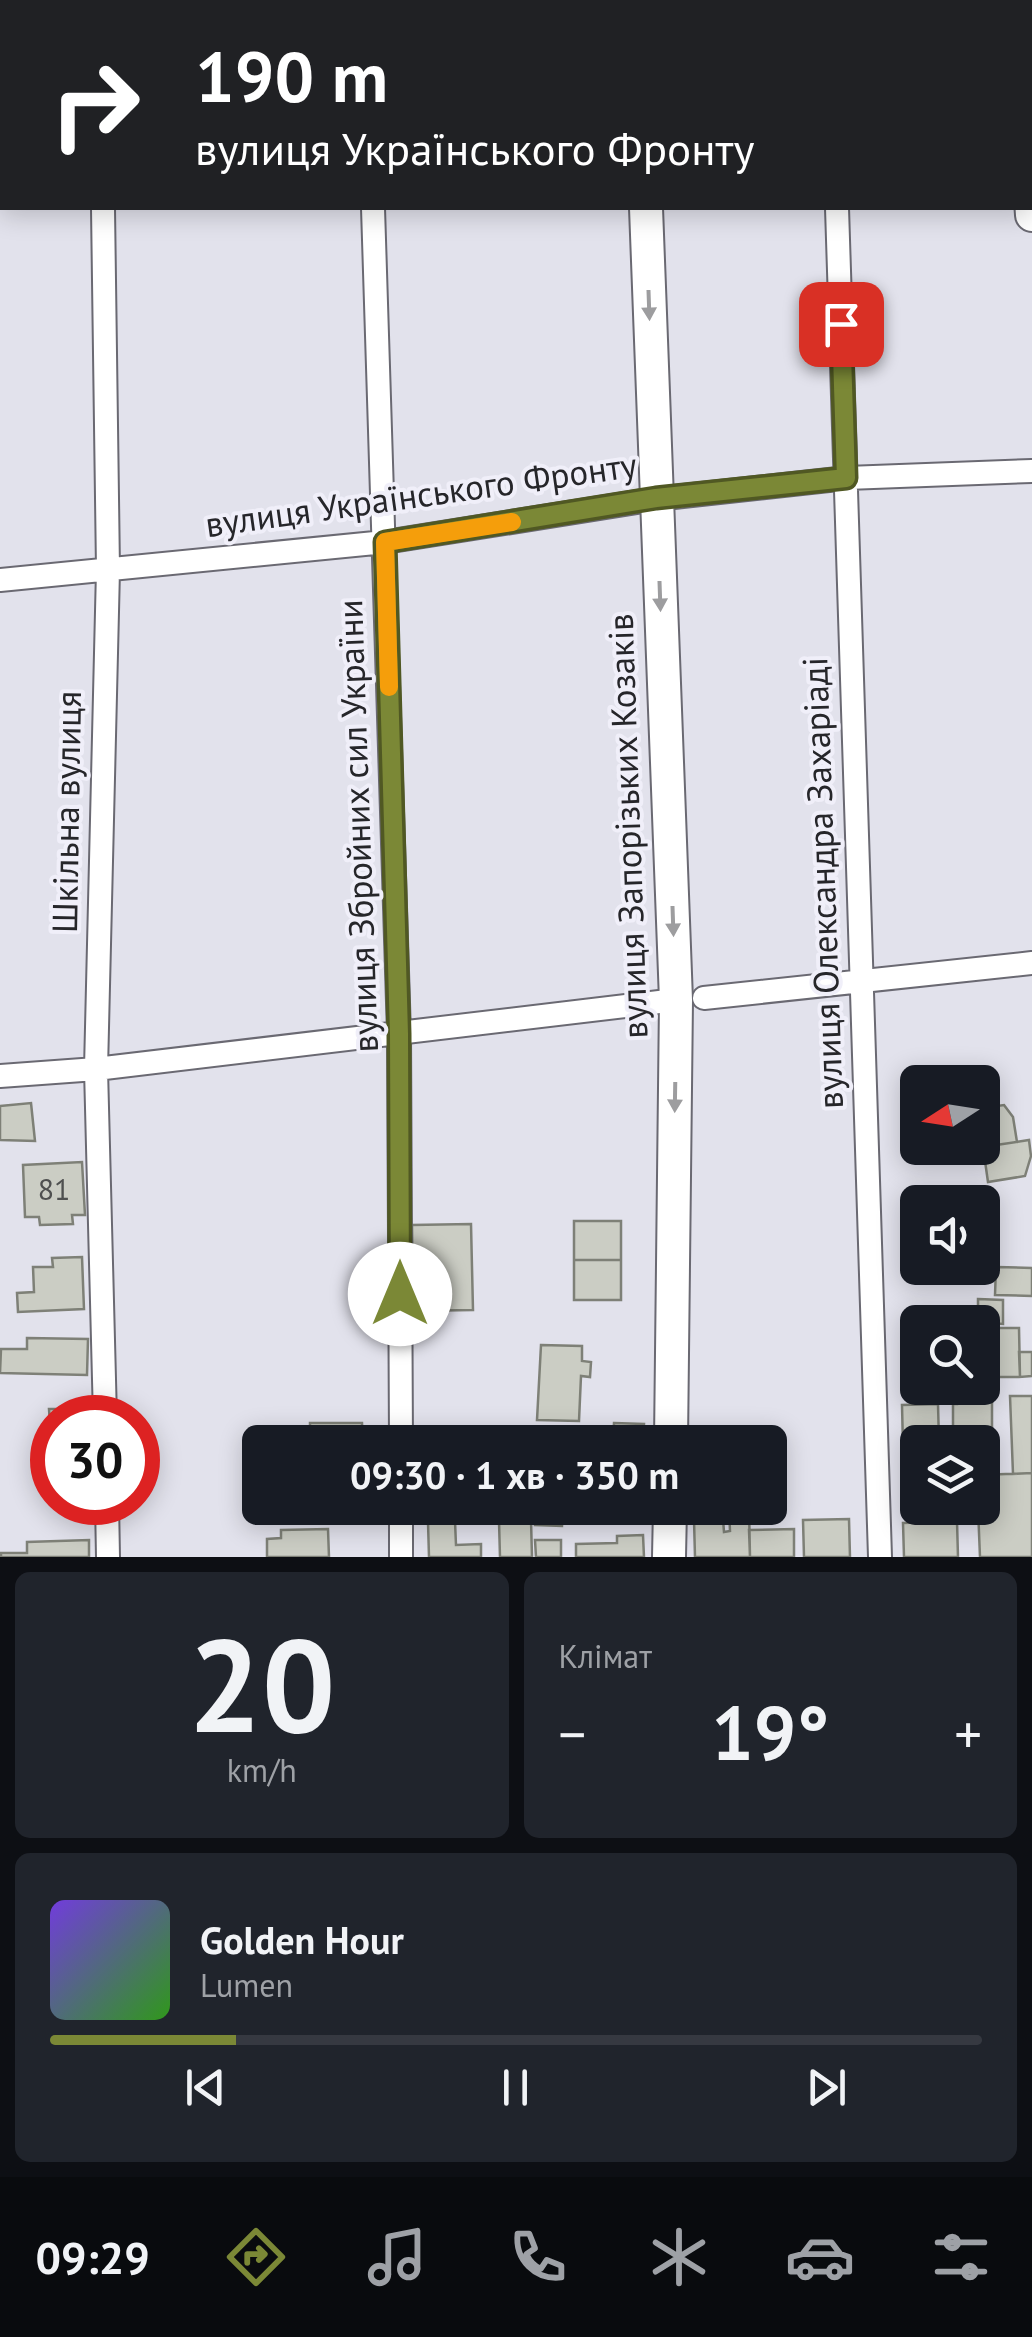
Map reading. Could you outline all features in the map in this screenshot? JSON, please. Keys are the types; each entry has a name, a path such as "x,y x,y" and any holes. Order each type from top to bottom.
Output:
{"main road":[{"name":"вулиця Запорізьких Козаків","path":"646,210 656,498 690,999 672,1425"},
{"path":"670,1525 670,1557"}],"street":[{"name":"Шкільна вулиця","path":"102,210 108,570 96,1069 103,1395"},
{"name":"вулиця Збройних сил України","path":"373,210 399,1034 401,1425"},
{"name":"вулиця Олександра Захаріаді","path":"837,210 880,1557"},
{"name":"вулиця Українського Фронту","path":"0,580 385,542 656,498 846,478 1032,471"},
{"path":"0,1076 96,1069 1032,962"},
{"path":"107,1525 108,1557"},
{"path":"401,1525 401,1557"}],"building":[{"path":"31,1103 35,1141 0,1140 0,1106"},
{"path":"1004,1105 1013,1117 1017,1142 1000,1144 1000,1106"},
{"path":"1029,1140 1031,1156 1025,1176 988,1182 986,1165 1000,1165 1000,1144"},
{"path":"82,1162 85,1215 72,1215 73,1224 40,1225 39,1217 25,1217 23,1165"},
{"path":"574,1221 621,1221 621,1260 574,1260"},
{"path":"471,1224 473,1310 413,1311 412,1225"},
{"path":"82,1257 84,1309 18,1312 17,1293 34,1292 33,1267 53,1267 52,1258"},
{"path":"574,1260 621,1260 621,1300 574,1300"},
{"path":"1000,1267 1032,1268 1032,1296 995,1295 995,1285 1000,1285"},
{"path":"978,1299 1003,1300 1003,1324 1000,1305 978,1305"},
{"path":"1000,1328 1019,1328 1020,1377 1000,1377"},
{"path":"27,1338 88,1339 87,1375 0,1373 1,1349 27,1349"},
{"path":"541,1345 582,1346 582,1361 591,1362 590,1377 581,1376 579,1421 537,1420"},
{"path":"1019,1352 1032,1352 1032,1376 1020,1377"},
{"path":"1010,1396 1032,1396 1032,1473 1013,1474"},
{"path":"902,1405 938,1405 939,1425 902,1425"},
{"path":"953,1405 992,1405 992,1425 953,1425"},
{"path":"362,1423 362,1425 310,1425"},
{"path":"1032,1473 1032,1557 980,1557 979,1525 1000,1525 1000,1474"},
{"path":"849,1519 850,1557 804,1557 803,1520"},
{"path":"428,1525 455,1525 456,1545 481,1544 481,1557 429,1557"},
{"path":"499,1525 531,1525 532,1557 500,1557"},
{"path":"694,1525 723,1525 724,1532 730,1531 730,1525 749,1525 750,1557 695,1557"},
{"path":"903,1525 957,1525 958,1557 904,1557"},
{"path":"328,1529 329,1557 267,1557 267,1539 281,1538 281,1530"},
{"path":"794,1529 794,1557 750,1557 749,1530"},
{"path":"643,1535 644,1557 576,1557 576,1544 617,1543 617,1536"},
{"path":"89,1540 89,1557 1,1557 1,1553 27,1553 27,1542"},
{"path":"535,1540 561,1540 561,1557 536,1557"}],"slow traffic":[{"path":"389,687 385,542 512,522"}],"route":[{"path":"400,1294 399,1034 385,542 656,498 846,478 841,324"}]}
